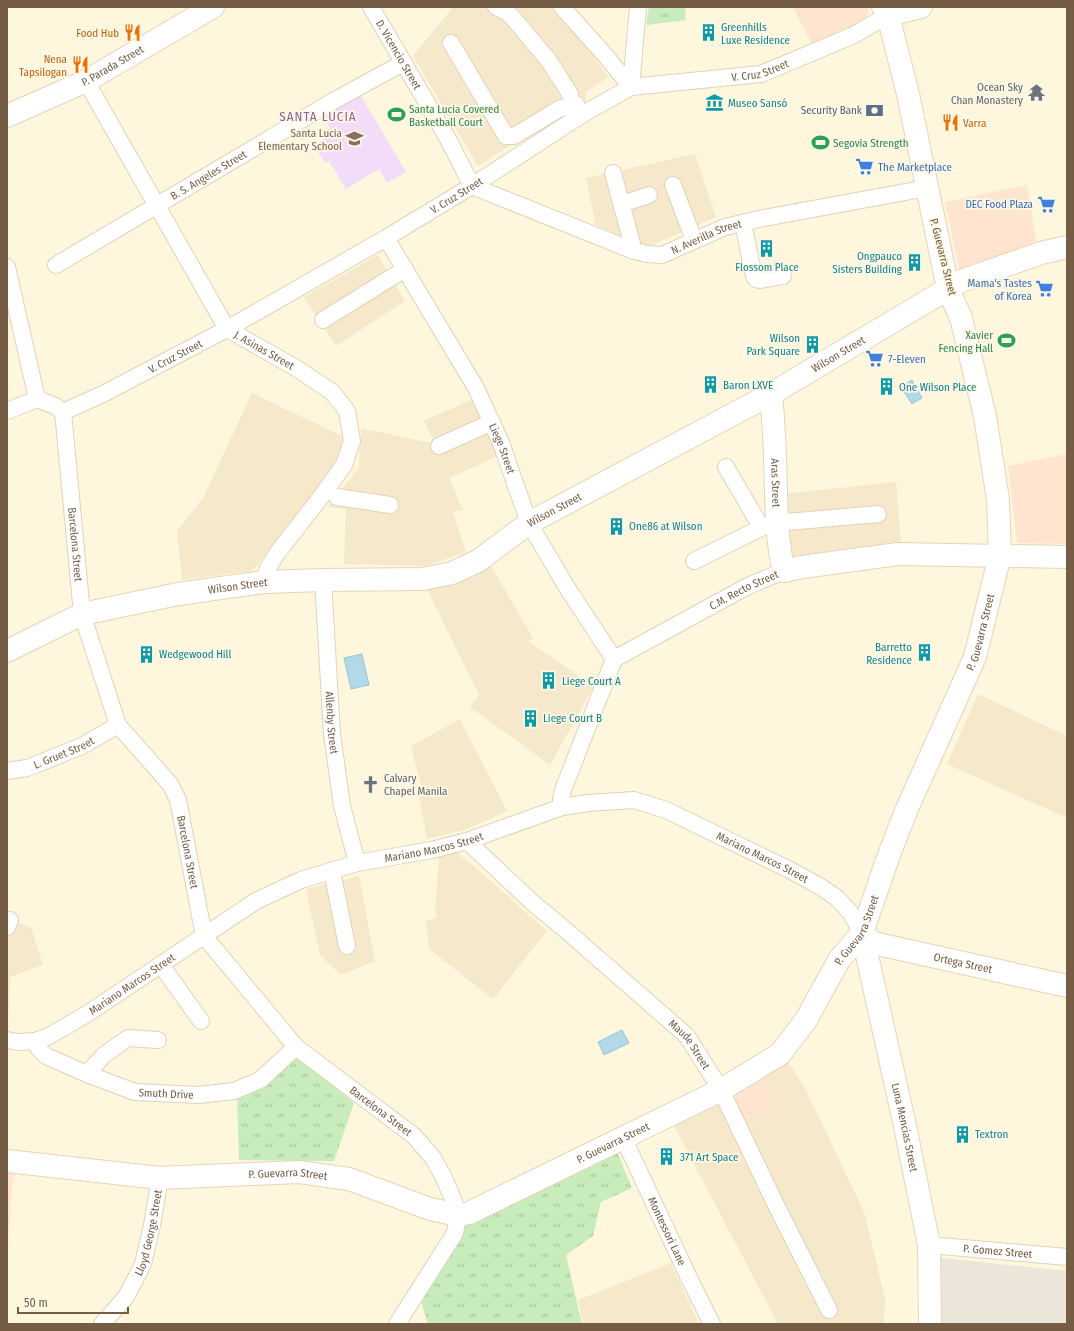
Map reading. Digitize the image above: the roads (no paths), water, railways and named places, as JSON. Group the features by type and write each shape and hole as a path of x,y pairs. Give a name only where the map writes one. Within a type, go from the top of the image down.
{"main road":[{"name":"P. Parada Street","path":"7,116 86,81 213,7"},
{"name":"V. Cruz Street","path":"885,11 921,7"},
{"name":"P. Guevarra Street","path":"7,1161 160,1178 299,1172 349,1180 430,1209 458,1215 469,1213 494,1202 721,1090 780,1054 806,1020 839,960 862,933 903,818 975,657 1000,555 998,500 985,416 961,318 948,289 908,94 885,11"},
{"name":"Wilson Street","path":"7,651 82,614 178,594 264,582 423,579 452,573 478,561 529,523 771,394 961,282 1041,253 1067,247"},
{"name":"Aras Street","path":"771,394 776,462 769,525 784,571"},
{"name":"C.M. Recto Street","path":"784,571 802,567 898,554 1067,557"},
{"name":"Ortega Street","path":"862,933 872,942 1067,986"},
{"name":"Luna Mencias Street","path":"862,933 905,1126 929,1245 930,1324"}],"street":[{"name":"D. Vicencio Street","path":"371,7 448,139 472,186"},
{"path":"451,43 506,136 514,136 560,109 573,99 549,61 513,18 507,12 496,7"},
{"path":"562,7 605,55 631,88"},
{"path":"631,88 638,7"},
{"name":"V. Cruz Street","path":"63,412 103,394 227,329 386,238 472,186 583,114 631,88 761,74 854,35 885,11"},
{"name":"B. S. Angeles Street","path":"56,265 335,100 403,63"},
{"name":"J. Asinas Street","path":"86,81 227,329 296,368 332,392 348,411 352,441 344,465 278,552 268,568 264,582"},
{"path":"613,173 634,251"},
{"path":"673,185 694,240"},
{"name":"N. Averilla Street","path":"472,186 634,251 662,255 694,240 743,223 927,188"},
{"path":"622,204 649,195"},
{"path":"743,223 754,276 756,279 760,280 783,276"},
{"name":"Liege Street","path":"386,238 476,388 501,443 529,523 566,586 614,659"},
{"path":"7,266 38,399"},
{"path":"322,320 405,269"},
{"path":"7,411 38,399 55,406 63,412"},
{"name":"Barcelona Street","path":"63,412 82,614 118,725 170,784 178,800 204,936 296,1047 414,1136 433,1158 443,1176 458,1215"},
{"path":"439,446 492,422"},
{"path":"726,467 769,525"},
{"path":"336,497 390,505"},
{"path":"694,561 769,525 878,514"},
{"name":"C.M. Recto Street","path":"614,659 748,586 784,571"},
{"name":"Allenby Street","path":"324,580 332,734 342,806 358,863"},
{"path":"562,807 561,799 563,790 614,659"},
{"name":"L. Gruet Street","path":"7,771 27,768 82,746 118,725"},
{"name":"Mariano Marcos Street","path":"7,1040 18,1042 35,1041 49,1036 87,1014 256,901 301,880 358,863 432,850 467,841 562,807 588,803 634,800 666,810 788,869 821,887 837,898 850,912 862,933"},
{"name":"Maude Street","path":"467,841 534,904 687,1036 721,1090 774,1203 828,1310"},
{"path":"332,871 346,946"},
{"path":"161,965 201,1021"},
{"path":"87,1074 104,1055 128,1038 158,1040"},
{"name":"Smuth Drive","path":"35,1041 46,1056 87,1074 135,1092 198,1095 234,1091 260,1080 296,1047"},
{"name":"Montessori Lane","path":"624,1138 712,1324"},
{"name":"Lloyd George Street","path":"102,1324 126,1297 143,1264 152,1225 160,1178"},
{"path":"397,1324 455,1233 458,1215"},
{"name":"P. Gomez Street","path":"929,1245 1067,1257"}],"water":[{"path":"912,380 922,398 912,404 901,387"},
{"path":"362,654 369,685 351,689 344,658"},
{"path":"622,1030 629,1043 604,1055 598,1042"}],"place":[{"name":"Food Hub","path":"132,33"},
{"name":"Greenhills Luxe Residence","path":"708,33"},
{"name":"Nena Tapsilogan","path":"80,65"},
{"name":"Ocean Sky Chan Monastery","path":"1036,93"},
{"name":"Museo Sansó","path":"715,103"},
{"name":"Security Bank","path":"875,110"},
{"name":"Santa Lucia Covered Basketball Court","path":"396,115"},
{"name":"Varra","path":"950,123"},
{"name":"Santa Lucia Elementary School","path":"355,139"},
{"name":"Segovia Strength","path":"820,143"},
{"name":"The Marketplace","path":"865,167"},
{"name":"DEC Food Plaza","path":"1046,204"},
{"name":"Flossom Place","path":"767,249"},
{"name":"Ongpauco Sisters Building","path":"915,262"},
{"name":"Mama's Tastes of Korea","path":"1045,289"},
{"name":"Xavier Fencing Hall","path":"1006,341"},
{"name":"Wilson Park Square","path":"813,344"},
{"name":"7-Eleven","path":"875,359"},
{"name":"Baron LXVE","path":"710,385"},
{"name":"One Wilson Place","path":"886,387"},
{"name":"One86 at Wilson","path":"616,526"},
{"name":"Barretto Residence","path":"925,653"},
{"name":"Wedgewood Hill","path":"146,654"},
{"name":"Liege Court A","path":"549,681"},
{"name":"Liege Court B","path":"530,718"},
{"name":"Calvary Chapel Manila","path":"371,784"},
{"name":"Textron","path":"962,1134"},
{"name":"371 Art Space","path":"667,1157"}],"district":[{"name":"SANTA LUCIA","path":"318,116"}]}
